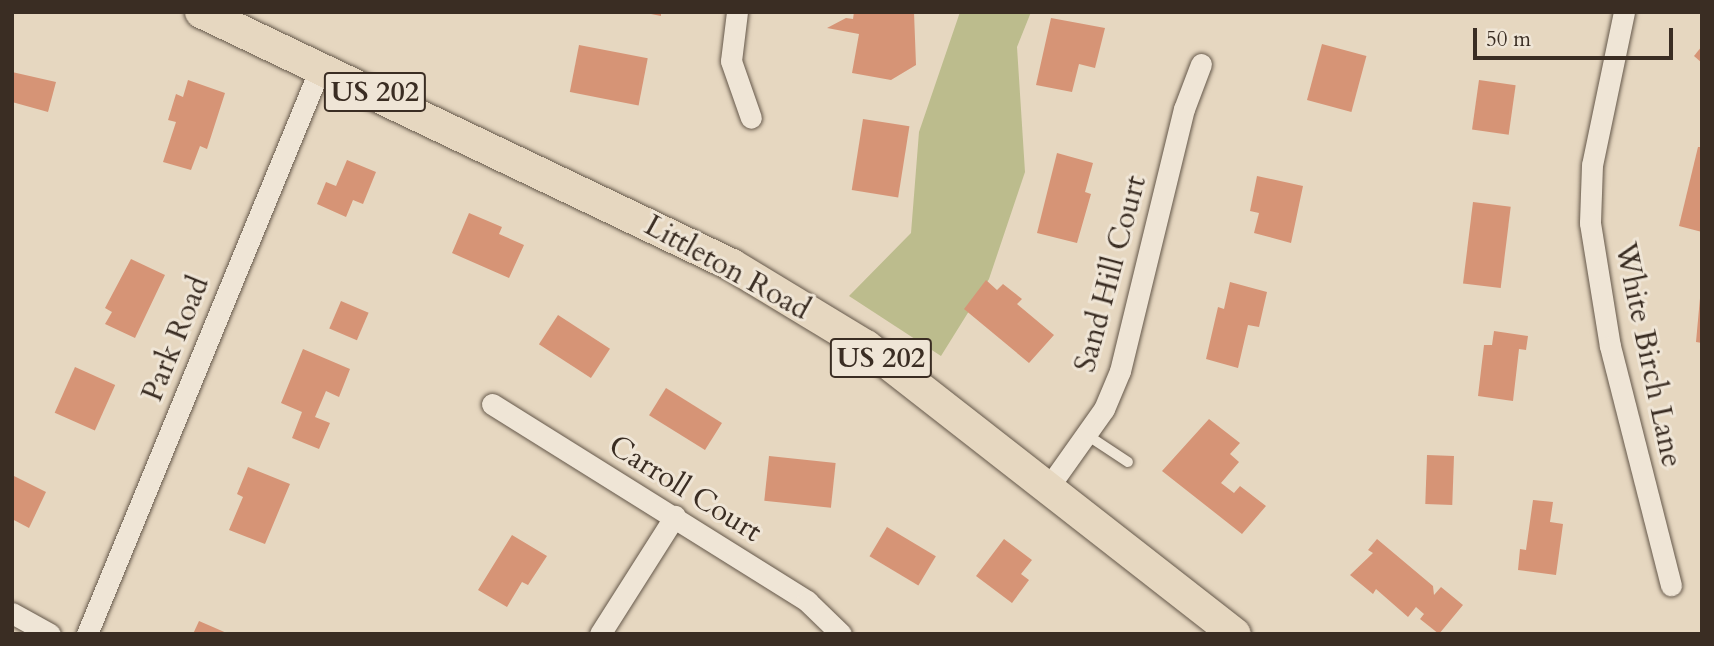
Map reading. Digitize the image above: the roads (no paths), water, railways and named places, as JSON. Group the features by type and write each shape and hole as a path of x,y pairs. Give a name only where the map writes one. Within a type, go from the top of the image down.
{"main road":[{"name":"Littleton Road","path":"201,12 321,66 732,265 866,346 1050,485 1235,634"}],"street":[{"path":"737,12 731,61 751,118"},
{"name":"White Birch Lane","path":"1625,12 1592,165 1590,223 1610,346 1671,585"},
{"name":"Sand Hill Court","path":"1050,485 1087,435 1120,371 1184,108 1201,64"},
{"name":"Park Road","path":"87,634 321,66"},
{"name":"Carroll Court","path":"492,404 807,601 841,634"},
{"path":"600,634 675,516"},
{"path":"12,614 50,634"}],"lane":[{"path":"1087,435 1128,462"}]}
